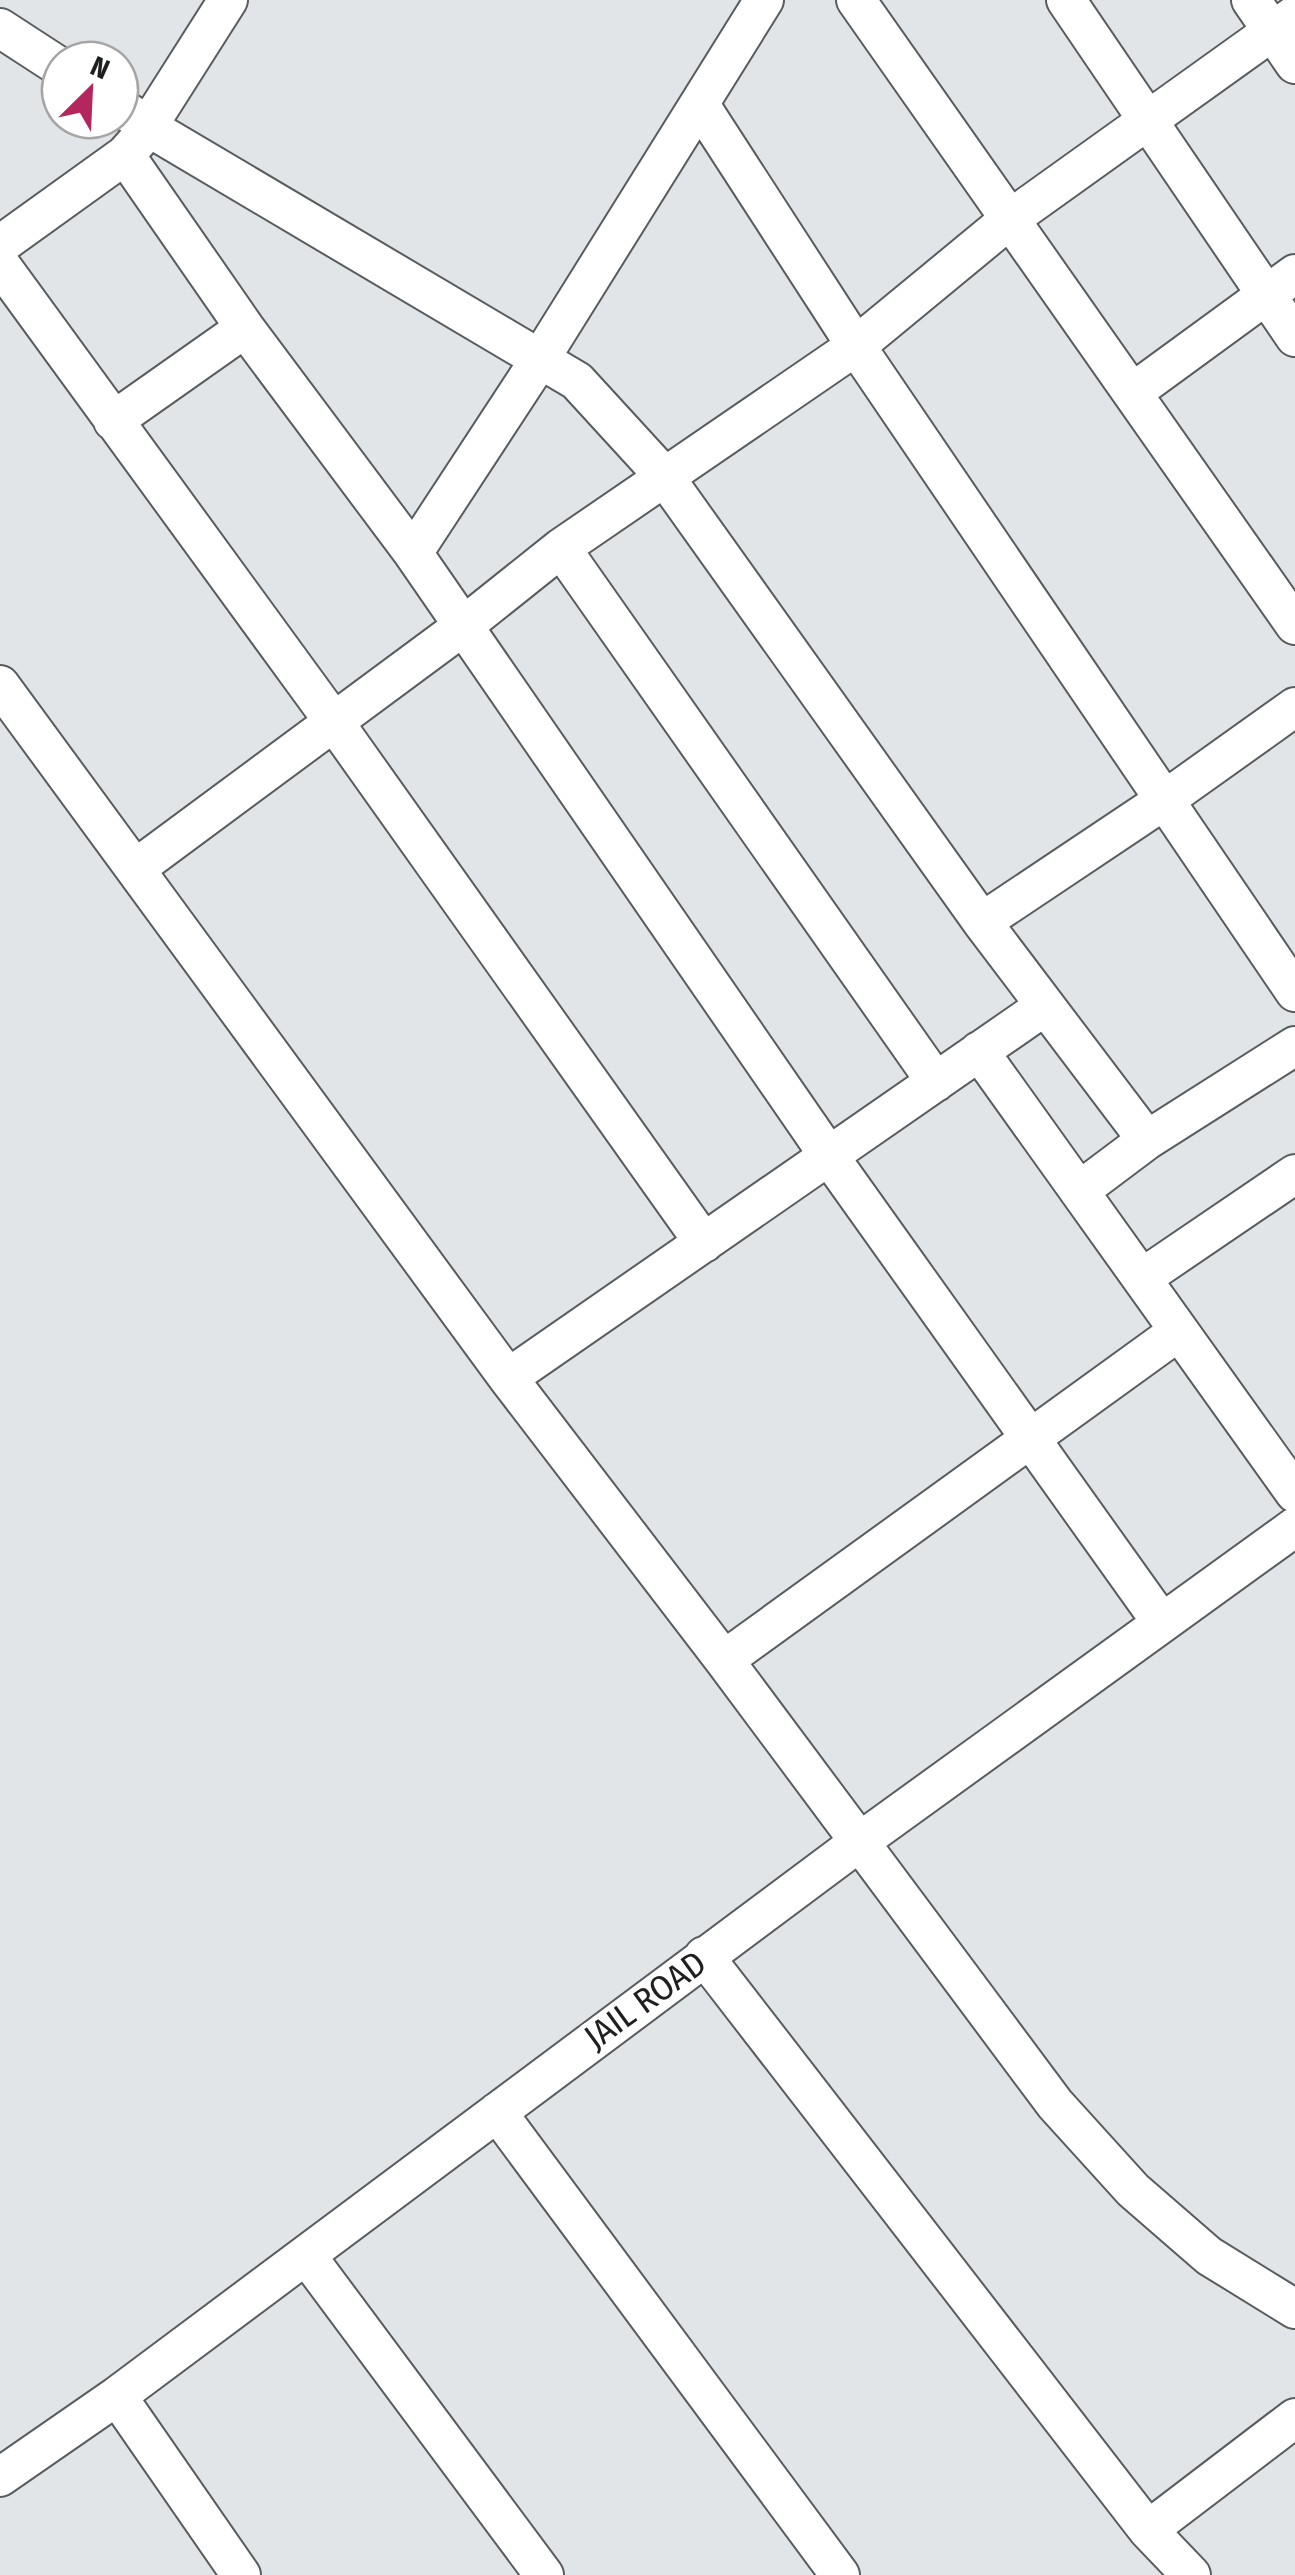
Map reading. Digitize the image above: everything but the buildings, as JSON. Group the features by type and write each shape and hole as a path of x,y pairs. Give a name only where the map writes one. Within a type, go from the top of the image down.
{"street":[{"path":"140,109 228,0"},
{"path":"413,553 540,360 764,0"},
{"path":"856,0 1295,625"},
{"path":"1066,0 1148,119 1281,284 1295,337"},
{"path":"134,869 462,627 561,548 856,346 1010,219 1148,119 1272,15 1295,64"},
{"path":"0,28 40,55"},
{"path":"700,105 856,346 1295,992"},
{"path":"140,120 577,382 664,476 982,922 1147,1140"},
{"path":"0,245 125,155 128,140"},
{"path":"125,155 244,328 413,553 829,1156 1162,1623"},
{"path":"0,264 334,722 704,1243"},
{"path":"1132,393 1281,284"},
{"path":"113,421 244,328"},
{"path":"561,548 936,1082"},
{"path":"0,685 508,1378 1055,2104 1133,2190 1209,2256 1295,2309"},
{"path":"982,922 1295,708"},
{"path":"508,1378 1044,1006"},
{"path":"1079,1192 1147,1140 1295,1046"},
{"path":"979,1052 1295,1493"},
{"path":"1142,1278 1295,1174"},
{"path":"724,1660 1179,1331"},
{"name":"JAIL ROAD","path":"0,2477 116,2396 858,1843 1295,1528"},
{"path":"704,1956 1148,2530 1190,2575"},
{"path":"497,2112 840,2575"},
{"path":"306,2254 544,2575"},
{"path":"116,2396 241,2575"},
{"path":"1148,2530 1295,2418"}]}
